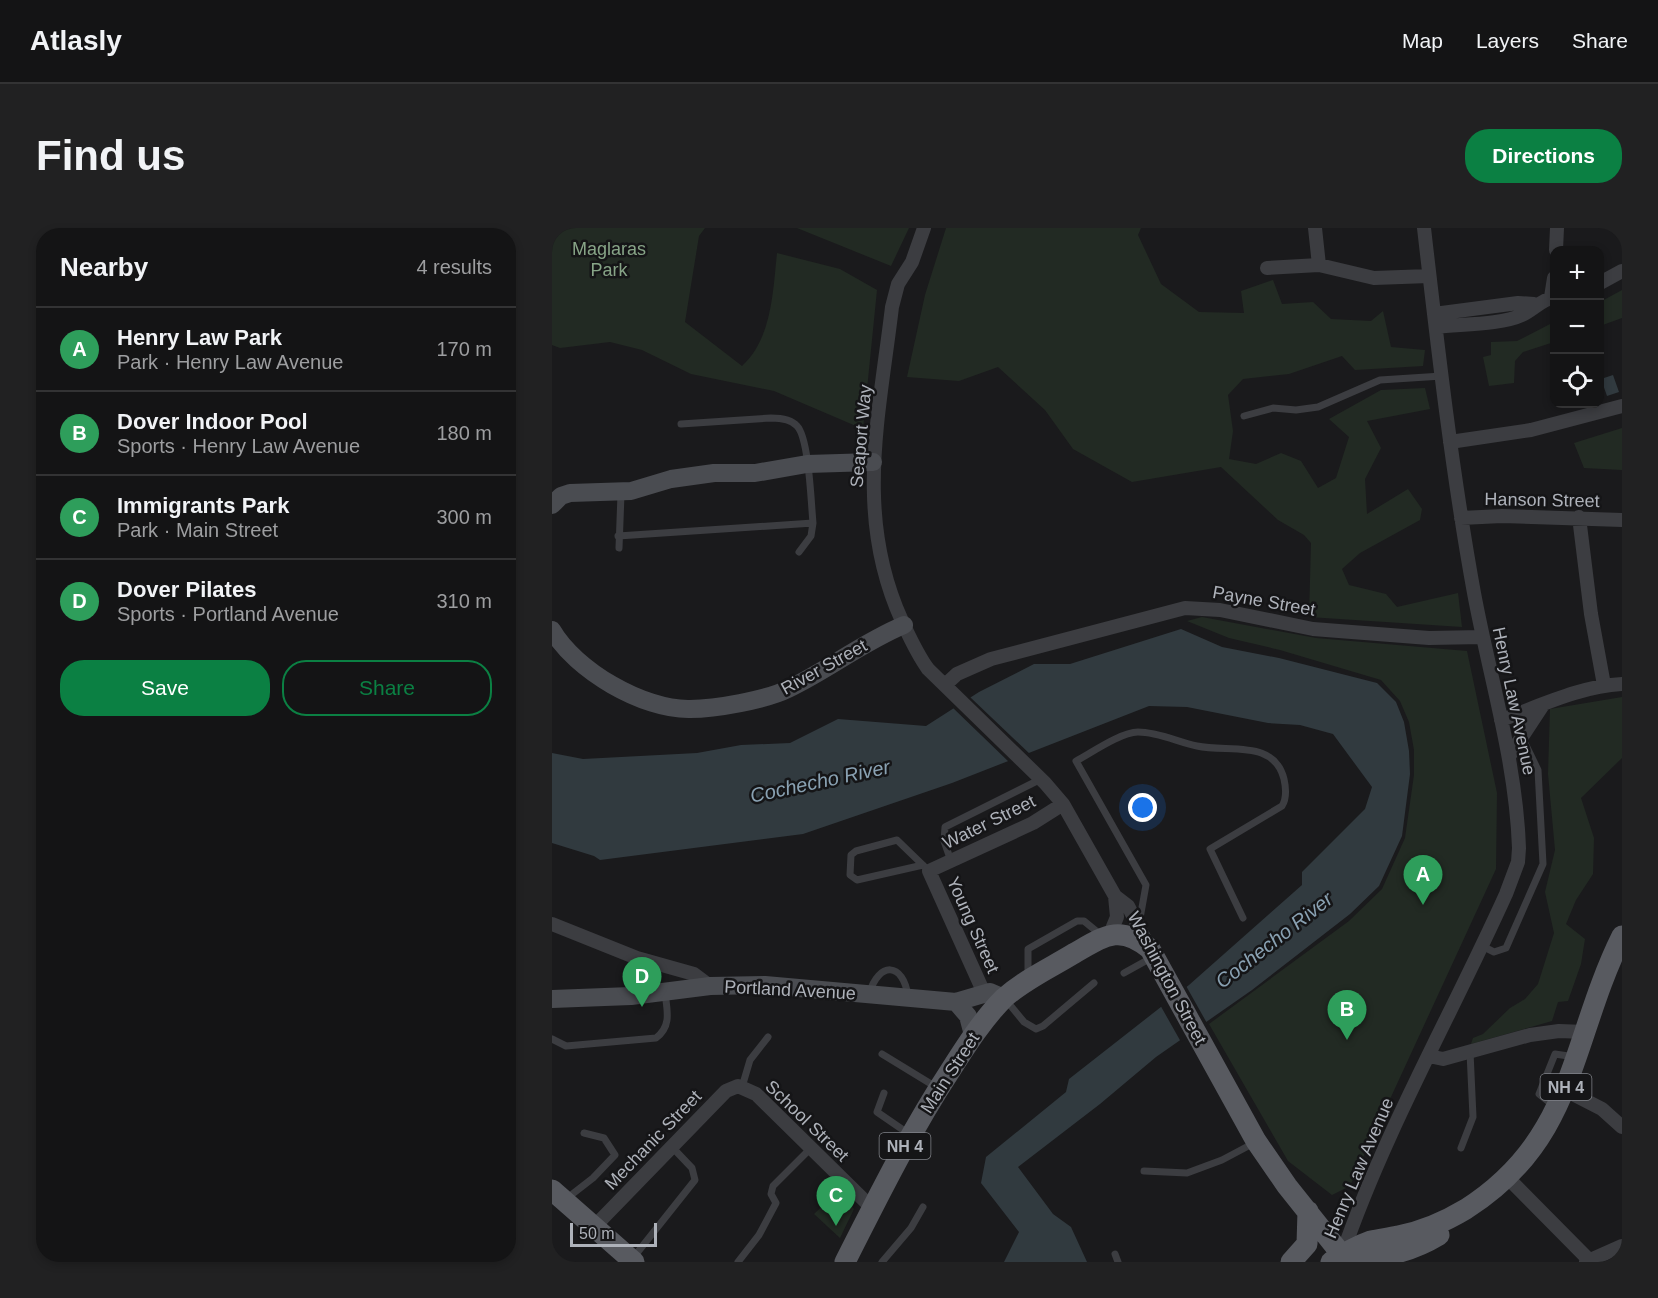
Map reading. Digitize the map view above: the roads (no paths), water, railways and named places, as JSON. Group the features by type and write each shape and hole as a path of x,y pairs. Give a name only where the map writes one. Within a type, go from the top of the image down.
{"main road":[{"path":"1106,935 1127,935 1152,952"},
{"name":"Main Street","path":"845,1262 912,1135 973,1035 1004,998 1028,981 1106,935"},
{"name":"NH 4","path":"1340,1260 1404,1255 1441,1234 1465,1210 1507,1177 1537,1144 1561,1099 1577,1058 1600,984 1622,936"},
{"name":"Washington Street","path":"1152,952 1256,1141 1277,1173 1308,1211 1340,1260"},
{"path":"558,1195 624,1258"},
{"name":"NH 4","path":"1340,1260 1371,1241 1420,1230 1465,1210"},
{"path":"1291,1262 1307,1244 1308,1211"}],"street":[{"name":"Seaport Way","path":"924,228 912,262 899,282 892,307 873,462 874,532 889,592 904,625 920,658 945,685"},
{"path":"1315,228 1319,265"},
{"name":"Henry Law Avenue","path":"1340,1260 1357,1211 1482,946 1518,862 1518,829 1510,755 1482,637 1461,518 1424,228"},
{"path":"1556,246 1557,228"},
{"path":"1267,268 1319,265 1374,278 1429,276"},
{"path":"1604,280 1622,271"},
{"path":"1435,321 1511,318 1523,315 1534,304 1550,298"},
{"path":"1450,442 1532,430 1622,406"},
{"path":"552,505 561,496 570,493 622,492 671,479 714,474 755,473 807,465 873,462"},
{"path":"1579,517 1591,614 1604,684"},
{"name":"Hanson Street","path":"1461,518 1579,517 1622,520"},
{"name":"Payne Street","path":"945,685 957,674 991,659 1185,608 1220,610 1313,629 1429,638 1482,637"},
{"name":"River Street","path":"552,630 574,657 612,685 653,702 689,709 772,695 904,625"},
{"path":"1501,720 1604,684 1622,684"},
{"name":"Washington Street","path":"945,685 1041,779 1063,804 1115,896 1128,906 1152,952"},
{"path":"1510,755 1543,705"},
{"name":"Water Street","path":"926,868 951,861 1034,823 1063,804"},
{"name":"Young Street","path":"926,868 984,993"},
{"path":"1106,935 1117,917 1115,896"},
{"path":"552,924 637,958 694,975 710,986"},
{"name":"Portland Avenue","path":"552,999 665,992 710,986 765,985 956,1002 984,993"},
{"path":"984,993 990,992 1004,998"},
{"path":"956,1002 968,1016 973,1035"},
{"path":"1429,1056 1443,1059 1544,1033 1585,1032"},
{"name":"Mechanic Street","path":"594,1227 726,1091 742,1087"},
{"name":"School Street","path":"742,1087 756,1094 872,1208"},
{"path":"1561,1099 1602,1109 1622,1127"},
{"path":"1507,1177 1588,1261 1622,1246"}],"lane":[{"path":"1244,416 1273,408 1296,410 1318,407 1380,380 1442,376"},
{"path":"681,424 783,418 797,425 804,436 813,523 811,536 799,552"},
{"path":"619,548 622,492"},
{"path":"618,536 813,523"},
{"path":"1139,927 1146,885 1076,761 1123,736 1138,732 1198,747 1260,751 1278,763 1285,782 1286,793 1282,806 1210,849 1243,918"},
{"path":"1482,946 1494,952 1506,948 1543,864 1538,770 1522,739"},
{"path":"951,861 944,841 945,827 1041,779"},
{"path":"892,839 902,842 926,868 856,879 850,875 851,855 856,850 892,839"},
{"path":"1124,973 1152,952"},
{"path":"869,994 878,973 893,970 907,986 909,998"},
{"path":"1004,998 1024,1022 1036,1029 1043,1026 1094,983"},
{"path":"552,1039 566,1046 649,1040 662,1033 668,1018 665,992"},
{"path":"742,1087 750,1060 768,1037"},
{"path":"1461,1148 1473,1117 1470,1052"},
{"path":"882,1054 938,1089"},
{"path":"884,1093 877,1112 912,1135"},
{"path":"558,1195 593,1178 615,1155 604,1138 584,1133"},
{"path":"1144,1171 1187,1173 1222,1160 1256,1141"},
{"path":"624,1258 694,1180 692,1168 672,1147"},
{"path":"738,1262 771,1217 776,1203 771,1194 773,1186 811,1148"},
{"path":"882,1262 911,1228 923,1207"}],"water":[{"path":"1613,375 1619,392 1607,396 1604,378"},
{"name":"Cochecho River","path":"1181,629 1222,647 1279,658 1377,683 1396,702 1404,722 1409,751 1410,774 1402,836 1379,886 1350,914 1252,990 1156,1057 1100,1104 1018,1167 1053,1214 1071,1227 1087,1262 1004,1262 1019,1232 981,1183 986,1157 1066,1092 1069,1079 1189,985 1302,885 1302,872 1365,809 1372,787 1333,734 1300,725 1268,723 1187,707 1149,706 952,783 803,834 600,860 552,843 552,753 583,759 697,753 741,745 790,743 838,719 926,726 979,692 1034,664 1070,664"}],"place":[{"name":"Henry Law Park","path":"1423,905"},
{"name":"Dover Pilates","path":"642,1007"},
{"name":"Dover Indoor Pool","path":"1347,1040"},
{"name":"Immigrants Park","path":"836,1226"}],"park label":[{"name":"Maglaras Park","path":"609,259"}]}
